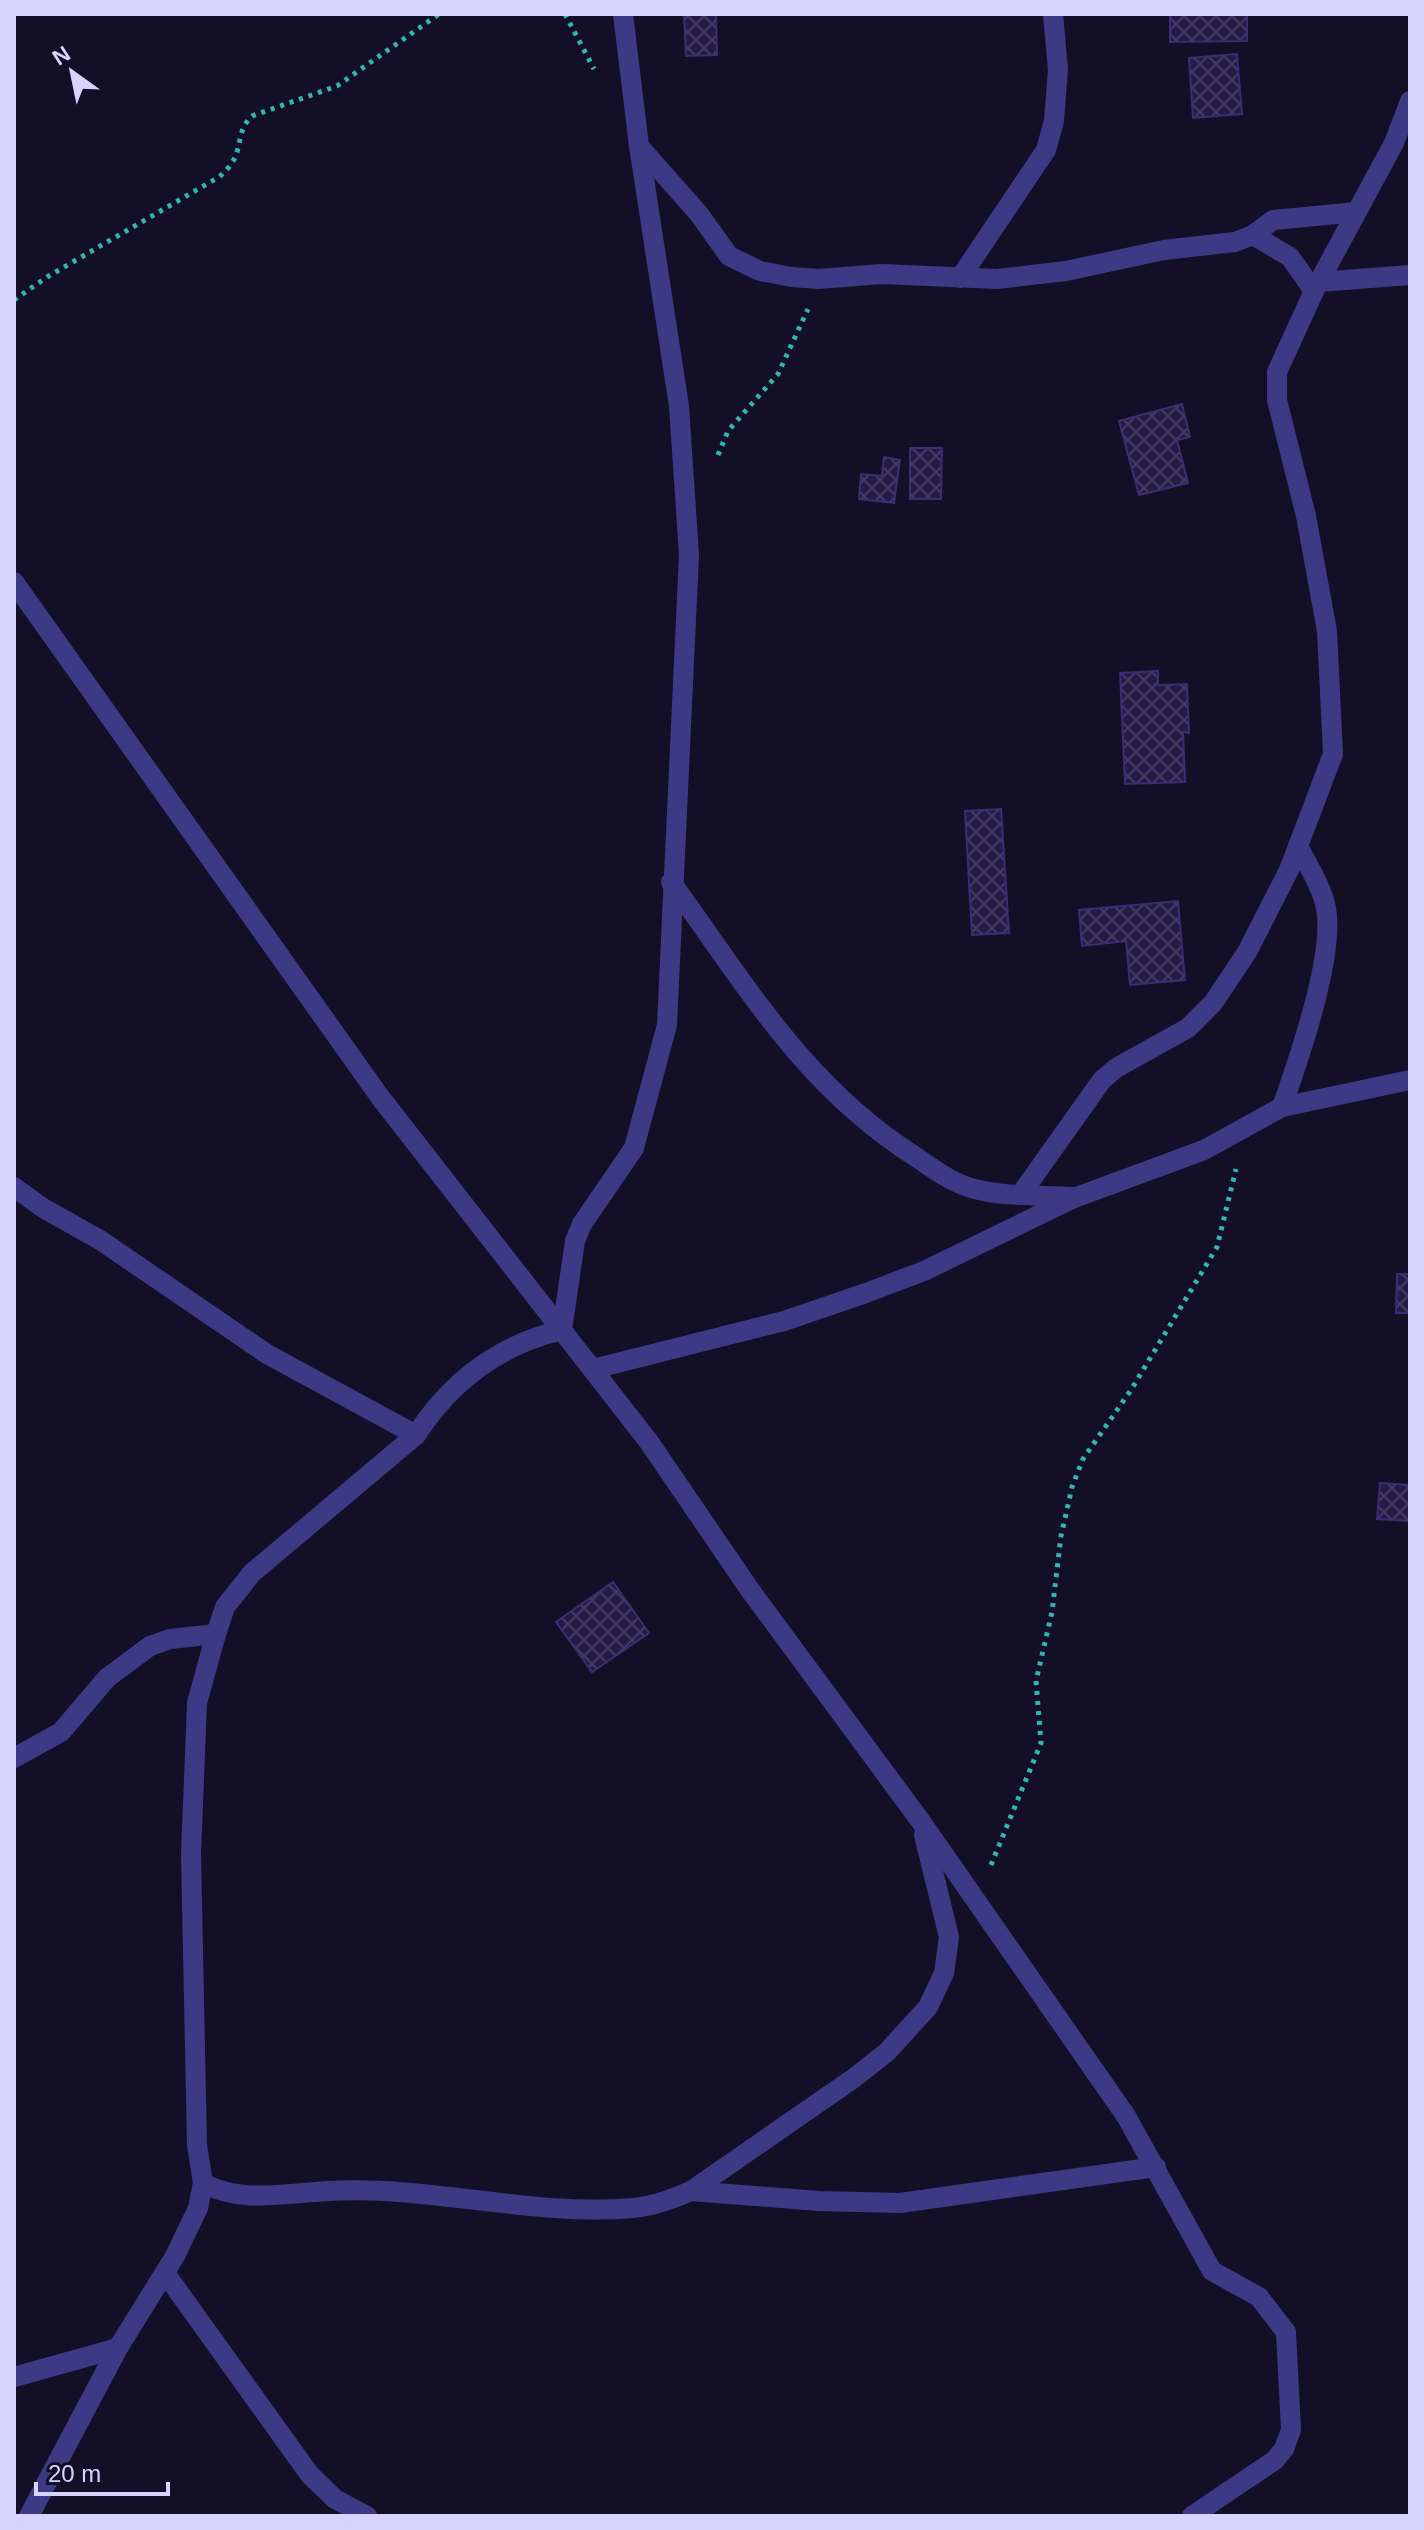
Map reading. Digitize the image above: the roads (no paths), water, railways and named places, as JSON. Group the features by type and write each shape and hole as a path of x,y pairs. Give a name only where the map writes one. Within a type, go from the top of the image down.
{"street":[{"path":"562,1330 575,1241 582,1224 634,1148 663,1046 689,555 679,406 639,146 623,14"},
{"path":"960,278 1046,150 1054,121 1058,69 1053,14"},
{"path":"1021,1194 1102,1080 1116,1068 1188,1028 1213,1003 1247,952 1298,846 1333,754 1328,646 1306,516 1277,400 1277,372 1316,286 1394,143 1410,101"},
{"path":"639,146 738,262 760,271 818,279 882,274 997,279 1066,271 1164,250 1235,242 1253,235 1273,220 1357,212"},
{"path":"1253,235 1290,257 1316,286"},
{"path":"1316,286 1410,275"},
{"path":"14,582 380,1097 593,1369 922,1823 1126,2116 1156,2167 1188,2233 1212,2271 1259,2297 1286,2332 1291,2430 1284,2449 1275,2460 1192,2516"},
{"path":"1282,1107 1316,997 1327,918 1321,895 1298,846"},
{"path":"671,882 765,1017 835,1096 906,1150 952,1180 975,1189 1074,1198"},
{"path":"593,1369 784,1321 866,1293 924,1271 1074,1198 1204,1150 1282,1107 1410,1080"},
{"path":"14,1187 43,1208 100,1240 267,1354 416,1435"},
{"path":"29,2516 118,2348 165,2273 198,2208 203,2183 197,2145 191,1854 197,1703 225,1607 252,1573 416,1435 429,1416 476,1367 501,1351 562,1330"},
{"path":"14,1758 61,1732 107,1678 150,1646 170,1639 216,1634"},
{"path":"203,2183 219,2192 241,2196 334,2191 428,2193 563,2208 632,2208 661,2204 691,2191 854,2078 887,2052 928,2007 944,1973 949,1937 922,1823"},
{"path":"691,2191 819,2201 900,2203 1156,2167"},
{"path":"165,2273 310,2475 335,2499 367,2516"},
{"path":"14,2377 118,2348"}]}
